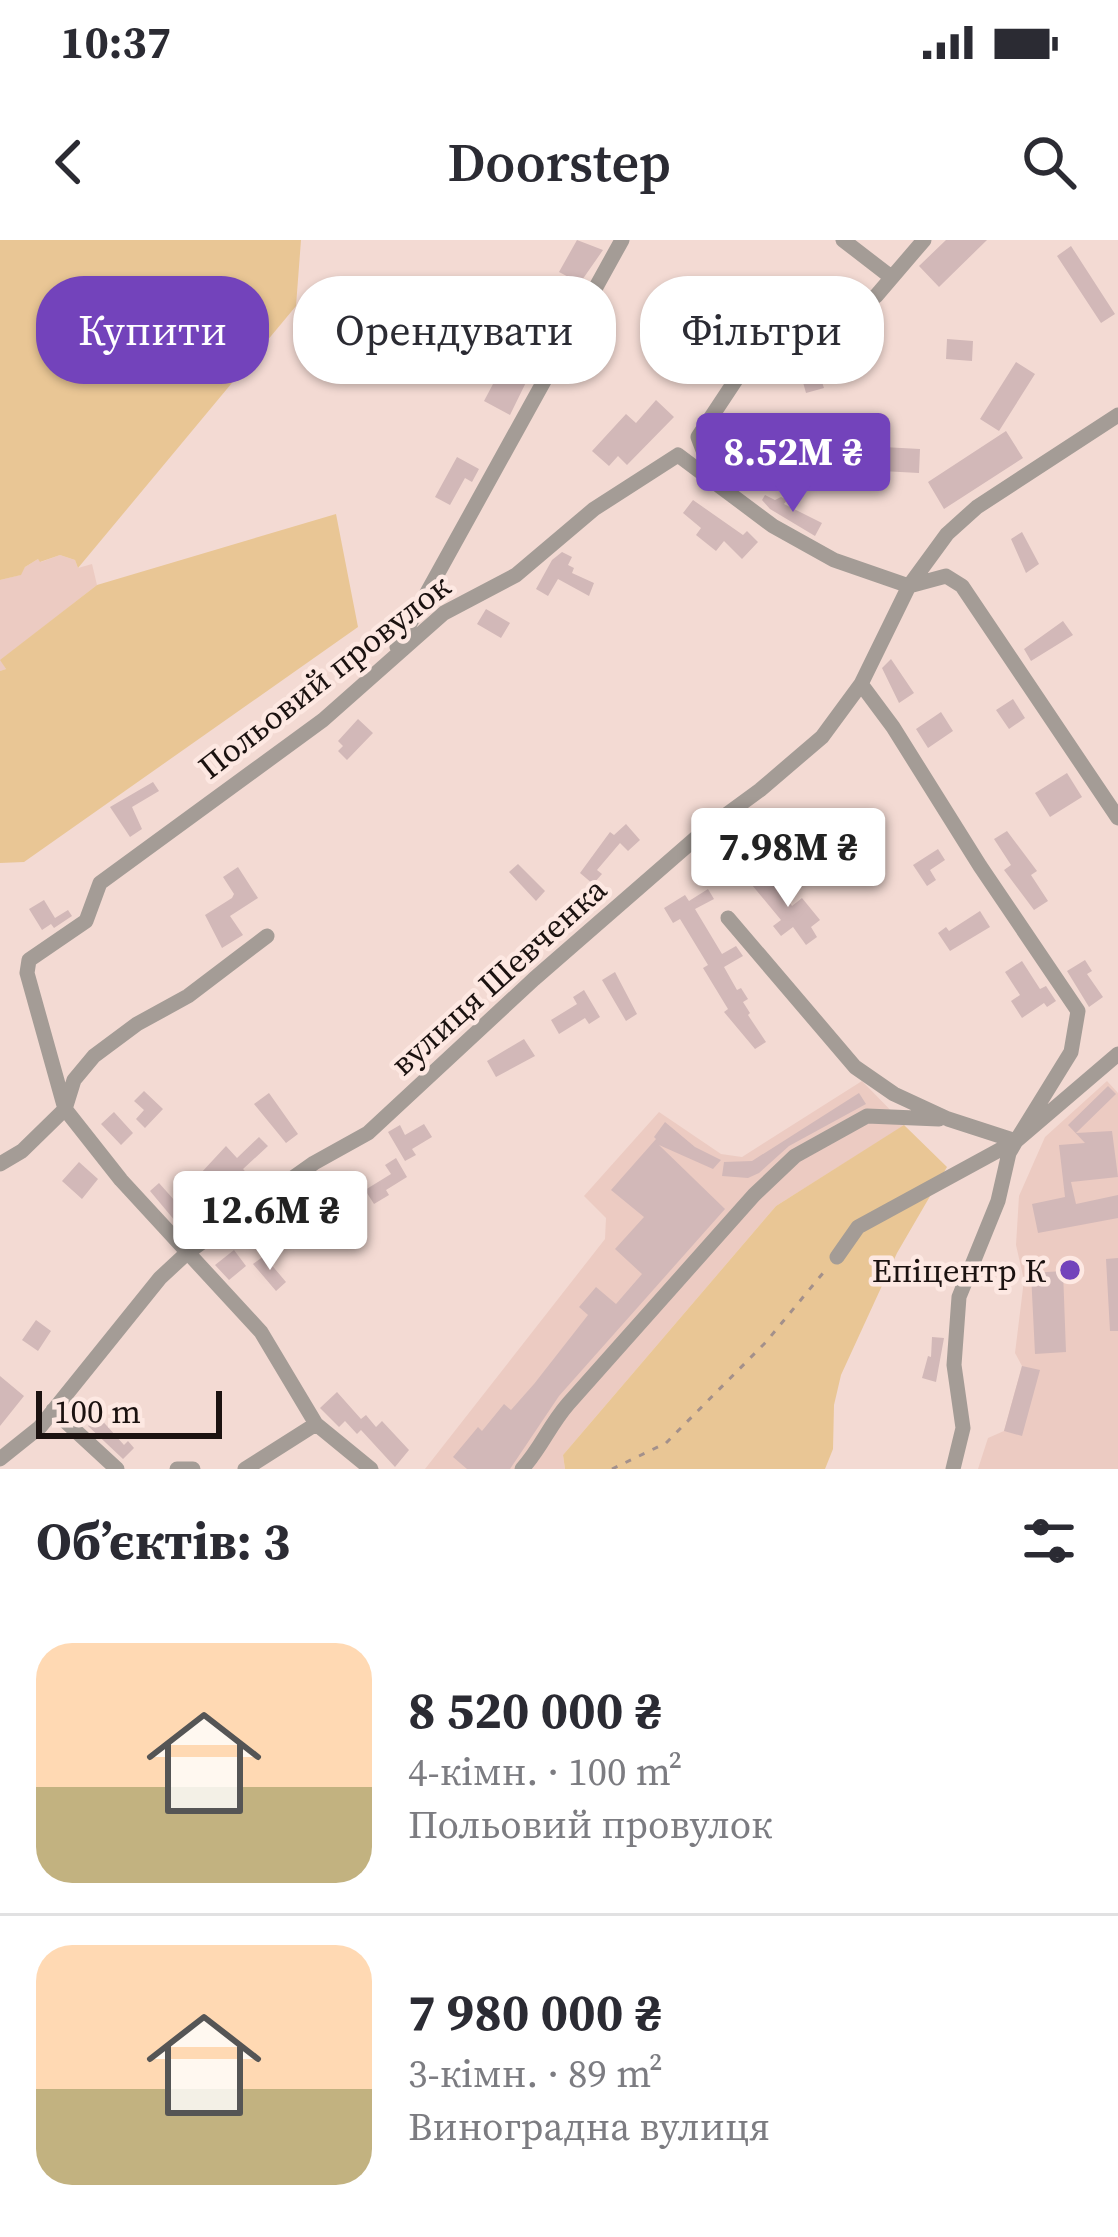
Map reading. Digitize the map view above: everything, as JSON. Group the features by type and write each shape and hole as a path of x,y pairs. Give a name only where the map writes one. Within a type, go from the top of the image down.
{"street":[{"path":"393,655 622,240"},
{"path":"843,240 891,277"},
{"path":"714,479 698,437 737,378 876,296 924,240"},
{"name":"вулиця Шевченка","path":"0,1460 40,1426 160,1278 188,1252 314,1163 368,1133 704,831 822,737 861,684 909,586 947,534 977,507 1118,415"},
{"name":"Польовий провулок","path":"188,1252 121,1180 65,1109 27,973 29,960 86,921 100,883 323,720 444,614 516,575 594,509 678,455 773,526 814,549 909,586 946,576 970,594 1118,818"},
{"path":"861,684 1078,1011 1071,1052 1009,1153 998,1202 959,1297 954,1365 963,1428 953,1469"},
{"path":"728,918 855,1067 894,1094 948,1119 1016,1141"},
{"path":"0,1165 22,1151 65,1109 74,1080 94,1056 137,1024 188,996 267,936"},
{"path":"837,1257 858,1227 1016,1141 1118,1054"},
{"path":"522,1469 541,1450 548,1427 568,1404 754,1195 795,1156 867,1116 948,1119"},
{"path":"188,1252 261,1332 316,1424 371,1469"},
{"path":"53,1410 117,1469"},
{"path":"244,1469 316,1424"},
{"path":"177,1469 193,1469"}],"path":[{"path":"612,1469 666,1443 766,1342 837,1257"}],"shaded area":[{"path":"0,240 301,240 298,276 293,276 293,310 269,338 269,276 36,276 36,384 231,384 78,568 75,560 60,555 38,559 21,575 0,580"},
{"path":"336,514 358,627 24,862 0,863 0,671 6,669 0,660 97,585"},
{"path":"60,555 75,560 78,568 92,564 97,585 1,660 6,669 0,671 0,580 20,575 38,559"},
{"path":"862,1081 905,1125 776,1206 563,1455 565,1469 425,1469 605,1239 606,1218 584,1196 659,1112 721,1154 742,1157"},
{"name":"Епіцентр К","path":"1107,1081 1118,1093 1118,1469 978,1469 988,1438 1004,1431 1022,1366 1015,1353 1024,1280 1016,1245 1019,1196 1045,1137"},
{"path":"904,1125 947,1167 897,1253 841,1375 834,1405 833,1449 825,1469 565,1469 563,1455 776,1206"}],"building":[{"path":"577,240 603,250 585,276 559,272"},
{"path":"946,240 987,240 939,287 919,266"},
{"path":"1071,246 1115,314 1101,323 1057,256"},
{"path":"947,339 973,341 972,361 946,359"},
{"path":"1016,362 1035,374 999,431 980,419"},
{"path":"493,384 525,384 510,415 484,401"},
{"path":"803,384 823,384 824,388 806,393"},
{"path":"656,400 674,417 627,465 618,456 609,466 592,451 626,414 636,423"},
{"path":"1006,431 1023,458 944,509 928,482"},
{"path":"731,444 762,473 752,485 720,456"},
{"path":"846,445 920,449 919,473 844,469"},
{"path":"457,457 479,469 472,482 465,478 450,505 435,497"},
{"path":"765,495 775,500 781,497 787,500 784,504 822,523 815,536 770,509 762,500"},
{"path":"693,500 758,542 742,559 724,541 716,551 696,535 701,528 683,513"},
{"path":"1022,532 1039,564 1026,573 1011,539"},
{"path":"562,552 572,557 568,565 574,568 572,573 594,583 589,596 558,579 548,596 536,589"},
{"path":"486,609 510,623 501,638 477,624"},
{"path":"1063,621 1073,635 1031,661 1024,649"},
{"path":"891,659 914,693 899,703 882,668"},
{"path":"1013,699 1025,718 1009,729 996,710"},
{"path":"941,712 953,731 928,748 916,729"},
{"path":"358,719 373,733 347,760 338,751 343,746 338,741"},
{"path":"1067,773 1082,797 1050,817 1035,793"},
{"path":"153,782 159,791 132,807 142,829 130,837 110,807"},
{"path":"626,824 640,840 628,851 620,843 597,870 602,874 593,884 580,873 610,832 614,835"},
{"path":"1007,831 1037,871 1031,875 1048,901 1034,910 1004,870 1011,865 994,839"},
{"path":"938,849 945,860 930,870 936,880 927,886 913,865"},
{"path":"518,864 545,891 536,901 509,872"},
{"path":"238,867 258,898 230,916 243,935 222,948 205,915 232,898 223,877"},
{"path":"768,872 792,906 802,898 820,920 811,927 817,937 806,945 793,927 781,936 773,926 781,920 752,885"},
{"path":"708,889 714,899 695,909 722,954 736,946 743,956 724,967 748,999 743,1002 748,1015 766,1042 755,1049 724,1012 728,1009 703,968 708,965 680,919 673,923 664,908 685,895 689,901"},
{"path":"44,900 55,918 68,910 72,916 42,930 29,909"},
{"path":"980,911 990,927 950,951 938,933"},
{"path":"1085,960 1092,971 1087,974 1103,997 1089,1007 1067,971"},
{"path":"1022,961 1040,989 1046,986 1056,1001 1022,1018 1011,1001 1020,995 1005,972"},
{"path":"615,972 637,1014 626,1021 602,980"},
{"path":"584,990 600,1017 589,1024 585,1018 559,1034 551,1020 577,1004 573,997"},
{"path":"524,1039 535,1056 496,1077 487,1061"},
{"path":"1108,1086 1116,1094 1076,1133 1112,1131 1118,1177 1071,1182 1076,1204 1118,1195 1118,1218 1038,1233 1032,1204 1065,1197 1059,1145 1085,1143 1068,1125"},
{"path":"144,1091 163,1109 145,1128 136,1119 144,1110 134,1101"},
{"path":"269,1093 298,1134 286,1143 254,1104"},
{"path":"859,1093 866,1104 789,1146 759,1173 748,1178 722,1176 724,1162 752,1161"},
{"path":"114,1112 133,1133 121,1145 101,1124"},
{"path":"665,1122 695,1147 721,1160 713,1169 659,1145 725,1209 559,1396 510,1469 467,1469 453,1457 478,1427 482,1431 504,1404 511,1410 534,1384 588,1315 579,1307 596,1287 616,1304 642,1274 615,1249 644,1217 611,1190"},
{"path":"424,1124 432,1137 412,1149 416,1155 405,1161 388,1132 400,1125 405,1135"},
{"path":"259,1137 268,1146 243,1169 254,1181 245,1189 229,1171 205,1193 215,1203 204,1213 195,1203 176,1222 150,1191 159,1183 175,1201 226,1146 237,1158"},
{"path":"396,1158 407,1177 374,1204 365,1190 391,1174 385,1165"},
{"path":"79,1162 98,1179 82,1199 62,1181"},
{"path":"295,1194 308,1215 292,1225 279,1205"},
{"path":"234,1250 246,1266 229,1280 215,1265"},
{"path":"264,1256 286,1282 276,1291 253,1264"},
{"path":"1118,1258 1118,1331 1110,1331 1106,1259"},
{"path":"1063,1271 1066,1352 1035,1354 1031,1273"},
{"path":"36,1320 51,1331 38,1351 22,1340"},
{"path":"932,1337 944,1338 936,1382 922,1378 931,1357"},
{"path":"1022,1366 1040,1370 1022,1436 1004,1431"},
{"path":"0,1376 24,1396 0,1426"},
{"path":"337,1392 361,1419 366,1415 376,1427 382,1421 409,1450 395,1467 361,1430 357,1434 345,1421 339,1427 320,1408"},
{"path":"98,1416 124,1445 128,1441 134,1448 123,1459 88,1426"}],"place":[{"name":"Епіцентр К","path":"1070,1270"}]}
